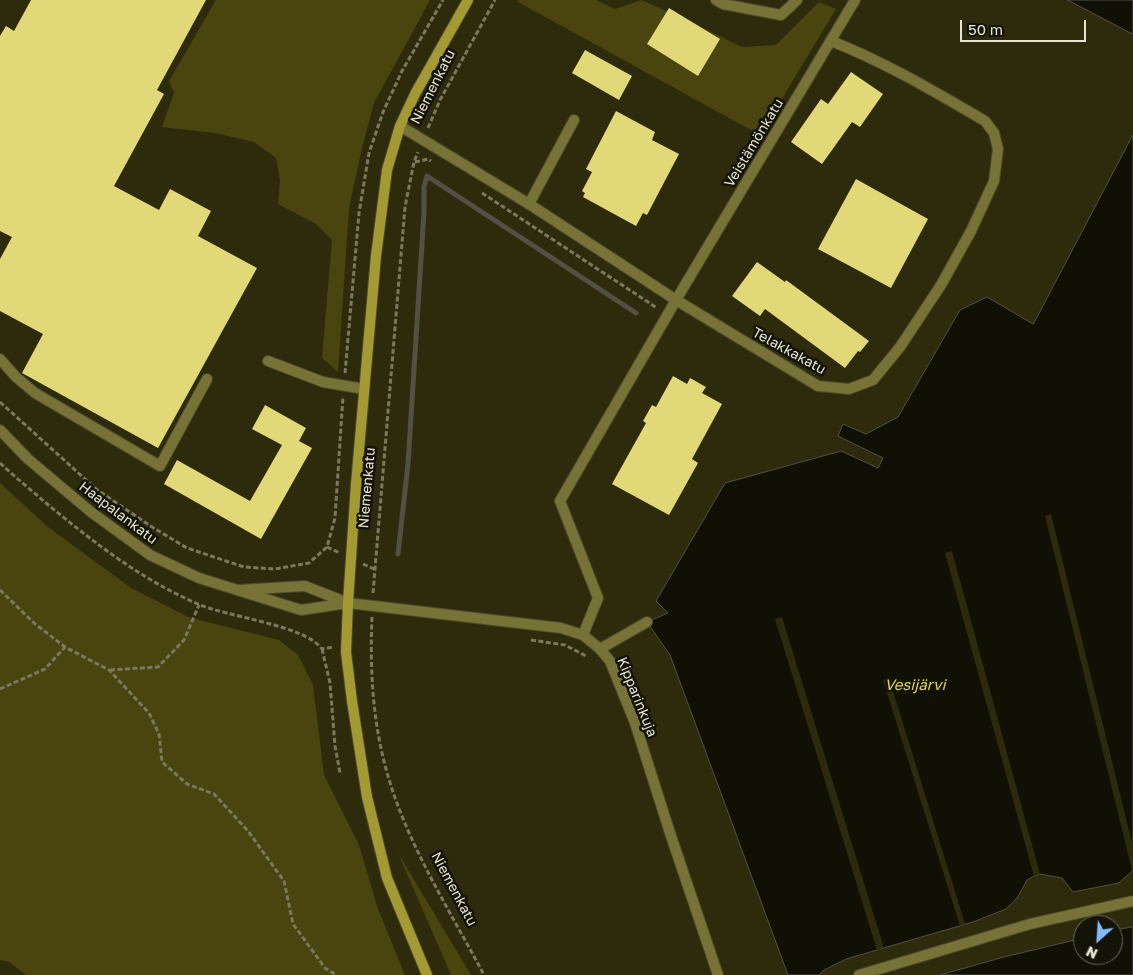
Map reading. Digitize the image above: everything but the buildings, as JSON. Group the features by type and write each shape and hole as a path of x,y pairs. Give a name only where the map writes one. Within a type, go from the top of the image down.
{"street":[{"name":"Niemenkatu","path":"427,975 387,878 371,816 352,701 348,662 348,603 364,389 376,256 387,170 400,126 415,94 468,0"},
{"path":"716,0 723,4 781,15 797,0"},
{"name":"Veistämönkatu","path":"583,635 598,598 560,501 667,314 855,0"},
{"name":"Telakkakatu","path":"400,126 529,204 676,300 818,386 848,389 873,380 900,347 941,285 971,231 994,180 998,149 994,133 985,121 902,74 857,51 831,41"},
{"path":"529,204 574,120"},
{"path":"0,359 16,377 35,393 160,466 207,379"},
{"path":"268,361 323,382 364,389"},
{"name":"Haapalankatu","path":"0,430 28,459 91,512 150,555 199,578 301,610 348,603"},
{"name":"Haapalankatu","path":"238,590 305,586 348,603"},
{"name":"Kipparinkuja","path":"348,603 561,628 583,635 600,649 610,661 635,722 718,975"},
{"path":"600,649 647,622"},
{"path":"859,975 1030,924 1133,901"}],"path":[{"name":"Niemenkatu","path":"484,975 423,861 400,812 383,758 373,708 370,659 372,605 405,207 414,162 422,139 440,100 495,0"},
{"path":"414,162 428,160 434,162"},
{"path":"481,193 667,314"},
{"path":"0,590 34,623 65,646 109,670 148,713 159,734 162,762 187,784 214,794 248,831 284,881 293,924 325,968 336,975"},
{"path":"109,670 158,667 184,640 199,605"},
{"path":"0,689 45,669 65,646"},
{"path":"322,649 330,684 335,746 340,773"},
{"path":"324,975 325,968"}],"shaded area":[{"path":"216,0 430,0 374,103 362,148 349,208 338,372 322,358 332,240 316,224 278,204 280,180 276,158 254,142 215,133 162,127 174,93 169,81"},
{"path":"519,0 596,0 615,9 641,0 742,47 776,45 819,2 836,9 760,135 518,2"},
{"path":"0,483 48,527 131,588 188,617 279,640 298,655 313,685 324,775 359,845 378,909 405,975 26,975 9,962 0,960"},
{"path":"398,853 471,975 451,975"}],"water":[{"path":"1068,0 1133,0 1133,34"},
{"name":"Vesijärvi","path":"1133,135 1133,870 1119,883 1073,892 1062,878 1040,874 1027,880 1017,898 1006,909 973,922 846,959 824,970 819,975 788,975 670,655 647,622 668,613 656,601 725,483 841,451 878,468 883,458 838,436 843,424 866,434 898,417 960,310 987,297 1033,324"},
{"path":"1133,927 1133,975 940,975 1073,940 1073,965 1123,965 1123,929"}],"pier":[{"path":"1051,514 1133,847 1132,870 1045,516"},
{"path":"952,551 1040,874 1034,876 945,553"},
{"path":"782,617 884,948 877,950 775,619"},
{"path":"889,678 965,924 960,926 883,680"}],"waterway":[{"path":"398,554 408,464 424,187 427,176 636,313"}]}
